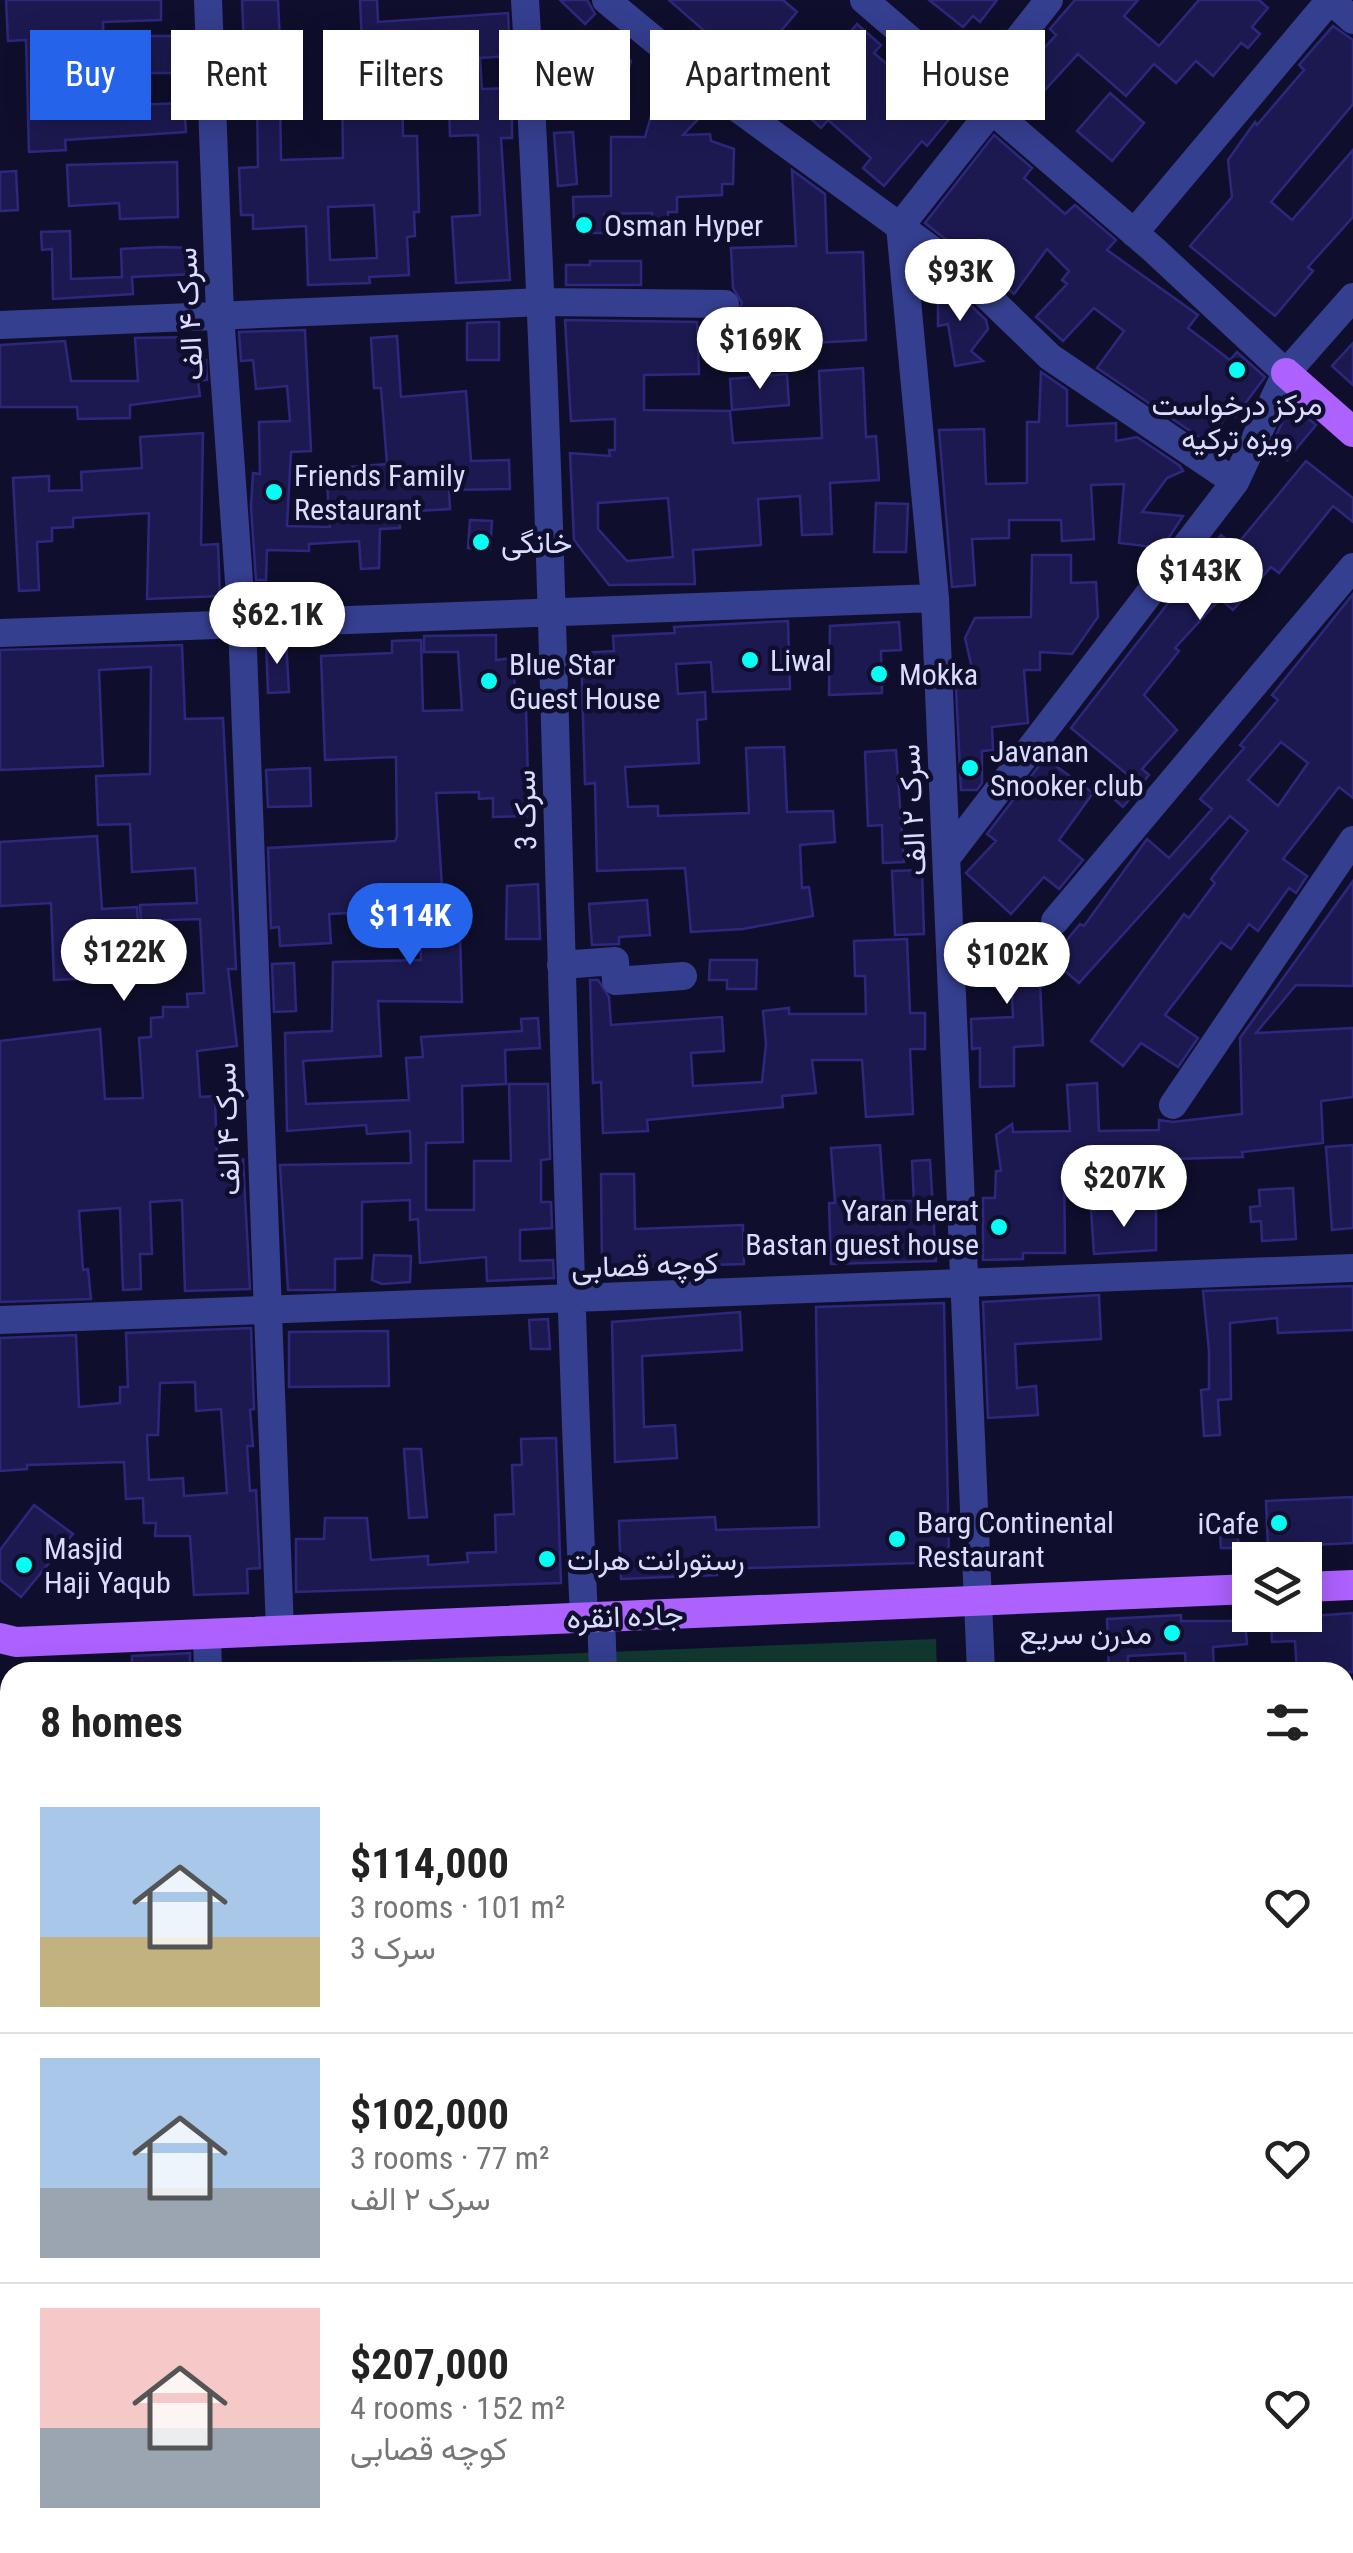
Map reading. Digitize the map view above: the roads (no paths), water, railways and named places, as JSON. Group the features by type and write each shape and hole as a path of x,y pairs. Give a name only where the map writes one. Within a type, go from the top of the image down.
{"main road":[{"path":"1286,373 1353,432"},
{"path":"1322,1586 1353,1585"},
{"name":"جاده انقره","path":"0,1638 16,1642 207,1637 1232,1590"}],"street":[{"name":"سرک ۴ الف","path":"208,0 220,314 242,624 280,1631"},
{"name":"سرک 3","path":"524,0 543,302 570,1300 592,1618 601,1662"},
{"path":"606,0 733,105 961,270 1050,357 1235,482"},
{"path":"864,0 899,30"},
{"path":"1030,30 1049,0"},
{"path":"1134,233 1330,0 1353,20"},
{"path":"900,226 972,120"},
{"path":"1005,120 1286,373"},
{"name":"سرک ۲ الف","path":"900,226 936,598 982,1662"},
{"path":"947,857 1235,482 1286,373 1353,297"},
{"path":"0,324 543,302 726,304"},
{"path":"1054,921 1353,567"},
{"path":"0,633 936,598"},
{"path":"1173,1105 1353,840"},
{"path":"561,965 615,961 616,981 683,976"},
{"name":"کوچه قصابی","path":"0,1320 266,1313 1353,1268"},
{"path":"207,1637 208,1662"}],"place":[{"name":"Osman Hyper","path":"584,225"},
{"name":"مرکز درخواست ویزه ترکیه","path":"1237,370"},
{"name":"Friends Family Restaurant","path":"274,492"},
{"name":"خانگی","path":"481,542"},
{"name":"Liwal","path":"750,660"},
{"name":"Mokka","path":"879,674"},
{"name":"Blue Star Guest House","path":"489,681"},
{"name":"Javanan Snooker club","path":"970,768"},
{"name":"Yaran Herat Bastan guest house","path":"999,1227"},
{"name":"iCafe","path":"1279,1523"},
{"name":"Barg Continental Restaurant","path":"897,1539"},
{"name":"رستورانت هرات","path":"547,1559"},
{"name":"Masjid Haji Yaqub","path":"24,1565"},
{"name":"مدرن سریع","path":"1172,1633"}]}
